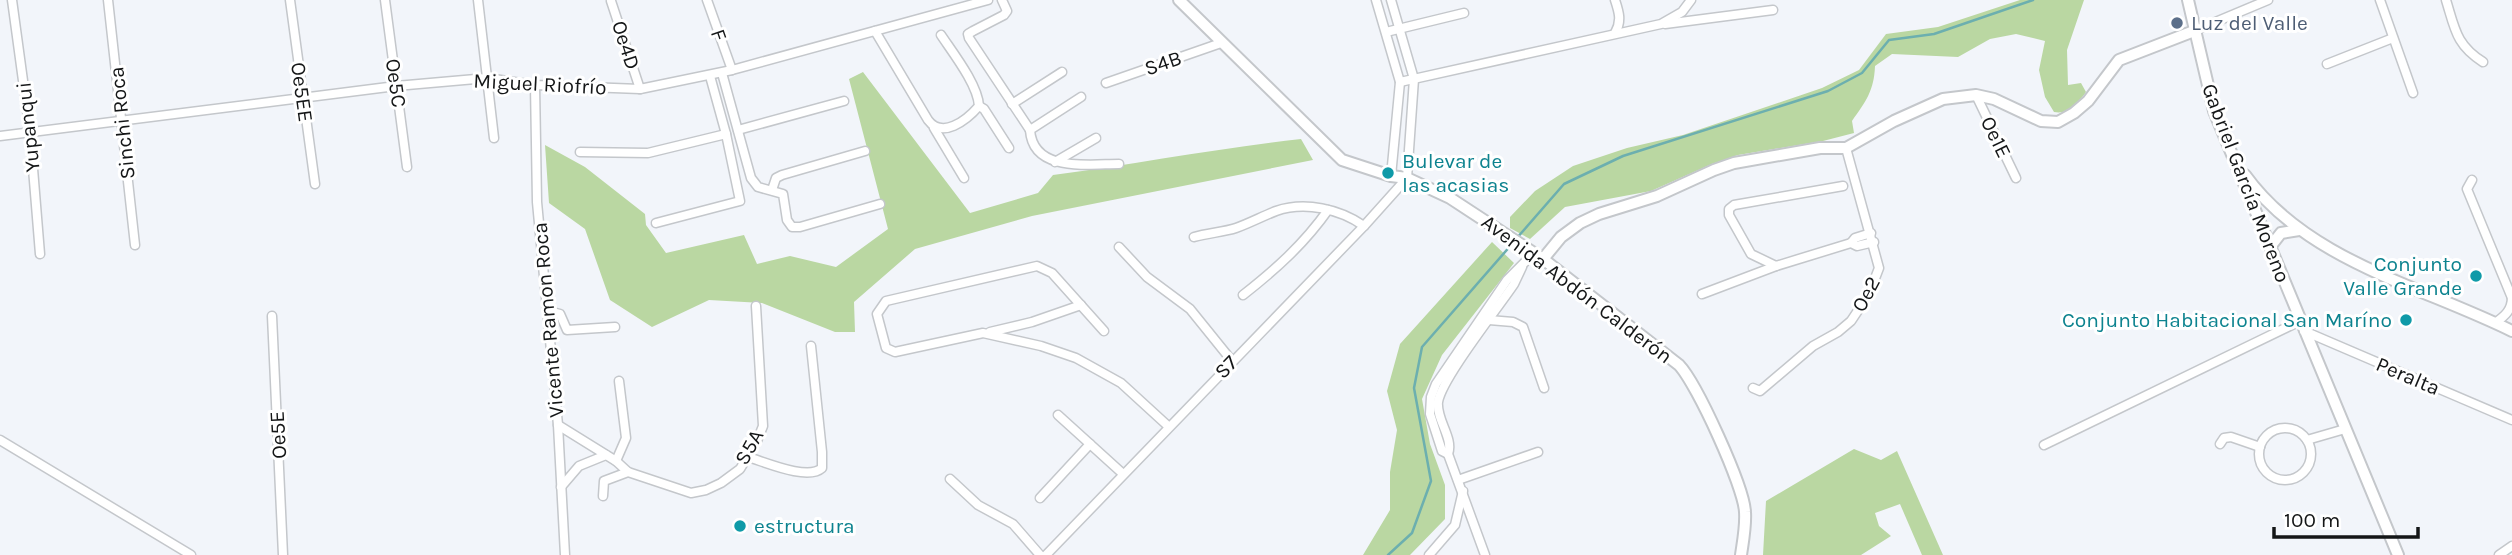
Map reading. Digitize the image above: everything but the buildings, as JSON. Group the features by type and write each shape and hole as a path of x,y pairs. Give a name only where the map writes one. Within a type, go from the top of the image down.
{"street":[{"name":"Yupanqui","path":"12,0 30,132 40,254"},
{"name":"Sinchi Roca","path":"108,0 135,245"},
{"name":"Oe5EE","path":"290,0 314,184"},
{"name":"Oe5C","path":"385,0 407,167"},
{"path":"478,0 494,138"},
{"name":"F","path":"707,0 727,71 738,130 751,178 758,187 783,194 787,220 792,227 880,204"},
{"name":"Miguel Riofrío","path":"0,136 303,97 487,78 535,85 640,89 710,76 988,0"},
{"path":"1002,0 1007,11 1004,15 973,30 968,34 968,38 1030,130 1034,143 1044,157 1055,162 1119,164"},
{"name":"Avenida Abdón Calderón","path":"1179,0 1342,160 1391,176 1407,178 1450,198 1534,253 1671,358 1685,372 1695,388 1741,489 1746,513 1741,555"},
{"path":"1376,0 1400,82 1391,176"},
{"path":"1391,0 1414,79 1407,178"},
{"path":"1615,0 1619,13 1615,33"},
{"path":"1661,24 1682,12 1691,0"},
{"name":"Gabriel García Moreno","path":"2188,0 2214,111 2398,555"},
{"path":"1485,555 1448,454 1443,451 1430,414 1433,391 1507,280 1534,253 1599,214 1657,196 1714,170 1763,156 1820,148 1846,148 1894,121 1943,99 1976,95 1994,99 2041,121 2058,122 2088,101 2119,60 2268,0"},
{"path":"2380,0 2413,93"},
{"path":"2445,0 2460,42 2466,51 2483,62"},
{"name":"Oe4D","path":"611,1 640,89"},
{"path":"1400,82 1661,24 1773,10"},
{"path":"1386,32 1464,13"},
{"path":"876,31 964,178"},
{"path":"934,128 941,130 953,126 979,106 971,84 941,35"},
{"path":"2327,64 2393,38"},
{"name":"S4B","path":"1106,83 1221,43"},
{"path":"1012,104 1062,72"},
{"path":"656,223 740,201 710,76"},
{"name":"Vicente Ramon Roca","path":"535,85 537,202 558,425 565,555"},
{"name":"Oe1E","path":"1976,95 2016,178"},
{"path":"1030,130 1081,97"},
{"path":"738,130 844,101"},
{"path":"979,106 985,109 1009,148"},
{"path":"580,152 648,153 726,134"},
{"path":"1055,162 1096,138"},
{"name":"Oe2","path":"1753,388 1760,391 1814,346 1838,332 1851,321 1869,295 1879,268 1846,148"},
{"path":"772,190 776,178 782,175 864,151"},
{"path":"2230,152 2253,187 2299,230 2346,257 2512,331"},
{"name":"S7","path":"1045,555 1364,226 1407,178"},
{"path":"2472,180 2467,189 2512,298 2512,306 2505,316 2495,323"},
{"path":"1749,276 1755,264 1729,215 1729,209 1734,205 1843,186"},
{"path":"1194,237 1233,229 1279,210 1301,206 1347,215 1364,226"},
{"path":"1243,295 1298,247 1328,210"},
{"path":"2270,247 2281,233 2299,230"},
{"path":"1702,294 1776,266 1851,243 1871,233"},
{"path":"1851,243 1857,246 1874,242"},
{"path":"1119,247 1147,277 1190,309 1232,361"},
{"path":"1751,254 1776,266"},
{"path":"1081,305 1032,322 969,338 895,352 886,348 877,314 886,301 1037,266 1052,273 1081,305 1104,331"},
{"path":"1448,454 1451,447 1438,411 1440,394 1514,284 1522,267"},
{"name":"S5A","path":"558,425 616,461 628,472 691,493 721,483 740,469 763,426 756,306"},
{"path":"548,312 560,314 567,330 615,327"},
{"name":"Oe5E","path":"272,316 283,555"},
{"path":"1489,320 1513,322 1523,327 1545,387"},
{"path":"1031,344 1027,335 1032,322"},
{"path":"2044,444 2302,326"},
{"name":"Peralta","path":"2302,326 2512,420"},
{"path":"983,333 1076,358 1114,379 1168,426"},
{"path":"748,457 805,472 816,472 822,468 811,346"},
{"path":"616,461 626,438 619,381"},
{"path":"1058,415 1122,473"},
{"path":"2284,428 2301,434 2307,440 2310,458 2301,474 2293,478 2275,478 2267,473 2259,456 2260,447 2268,435 2284,428"},
{"path":"2307,440 2345,429"},
{"path":"2220,444 2224,438 2231,437 2260,447"},
{"path":"0,440 191,555"},
{"path":"1040,498 1090,444"},
{"path":"1458,480 1538,452"},
{"path":"561,486 579,466 606,455"},
{"path":"603,496 604,481 628,472"},
{"path":"950,479 978,505 1013,524 1040,555"},
{"path":"1429,555 1455,525 1462,491"},
{"path":"2499,555 2512,546"}],"green space":[{"path":"2020,0 2084,0 2067,50 2068,85 2081,83 2086,92 2069,110 2054,112 2045,97 2039,70 2045,41 2016,34 1990,39 1958,57 1892,54 1875,66 1868,95 1852,121 1854,133 1738,155 1651,191 1565,207 1530,239 1510,228 1510,217 1535,191 1573,166 1627,148 1683,135 1822,88 1859,70 1886,34 1938,27"},
{"path":"863,72 970,213 1038,193 1053,175 1301,139 1313,160 1032,216 915,249 854,302 855,332 835,332 762,303 709,300 652,327 610,300 585,229 549,203 545,145 585,167 645,214 646,225 666,253 744,235 757,264 790,256 836,267 888,229 849,79"},
{"path":"1492,242 1514,263 1442,355 1422,399 1430,444 1445,485 1445,519 1410,555 1363,555 1390,510 1390,472 1397,430 1387,391 1400,344"},
{"path":"1854,449 1881,460 1897,451 1943,555 1922,555 1900,504 1875,513 1879,526 1891,536 1861,555 1763,555 1766,501"}],"waterway":[{"path":"1516,239 1564,184 1623,156 1828,91 1862,73 1889,40 1934,34 2033,0"},
{"path":"1388,555 1412,533 1431,481 1414,388 1422,347 1512,244"}],"place":[{"name":"Luz del Valle","path":"2177,23"},
{"name":"Bulevar de las acasias","path":"1388,173"},
{"name":"Conjunto Valle Grande","path":"2476,276"},
{"name":"Conjunto Habitacional San Maríno","path":"2406,320"},
{"name":"estructura","path":"740,526"}]}
